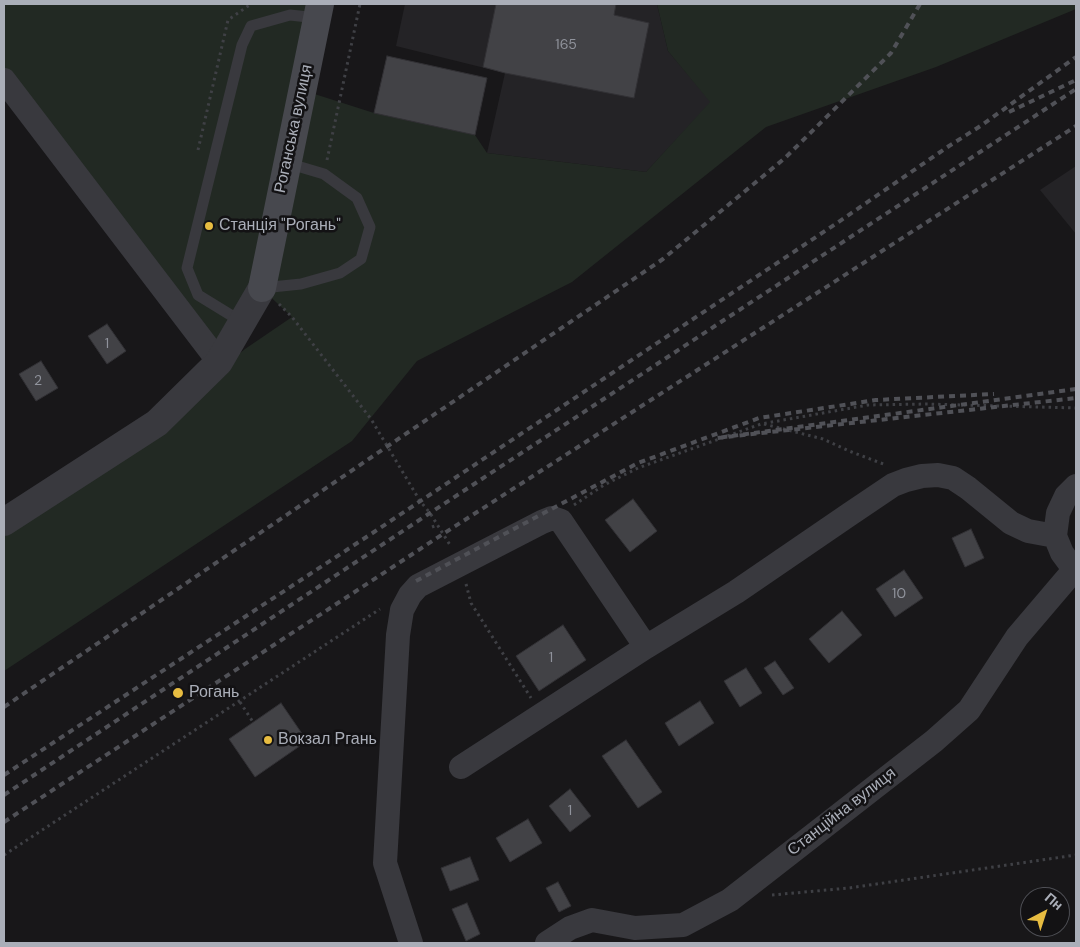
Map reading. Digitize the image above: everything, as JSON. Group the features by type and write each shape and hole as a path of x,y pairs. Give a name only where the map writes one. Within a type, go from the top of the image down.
{"main road":[{"name":"Роганська вулиця","path":"262,288 319,11"}],"street":[{"path":"4,80 219,362"},
{"name":"Роганська вулиця","path":"4,522 157,423 219,362 262,288"},
{"path":"461,767 646,647 736,592 893,485 922,476 938,475 954,478 1011,523 1028,531 1055,536"},
{"path":"1075,571 1062,553 1055,536 1058,514 1066,496 1076,486"},
{"path":"411,943 385,863 398,635 402,610 410,595 418,586 552,518 561,521 646,647"},
{"name":"Станційна вулиця","path":"547,943 570,928 592,920 635,928 683,925 730,900 934,741 969,710 1017,637 1075,571"}],"lane":[{"path":"242,322 198,295 186,268 242,46 251,26 290,15 319,11"},
{"path":"262,288 301,284 340,272 361,259 370,227 356,198 324,174 287,163"}],"path":[{"path":"324,174 360,4"},
{"path":"262,288 292,317 371,419 460,564 471,603 541,715"},
{"path":"552,518 604,485 638,468 761,424 868,405 926,404 1076,408"},
{"path":"761,424 823,439 883,464 922,476"},
{"path":"432,528 437,525"},
{"path":"4,855 383,607"},
{"path":"240,702 253,722"},
{"path":"770,896 849,888 1076,855"}],"shaded area":[{"path":"4,4 320,4 302,90 374,113 475,135 487,153 646,172 710,102 668,51 657,4 1076,4 1076,9 936,67 766,127 572,282 417,361 352,441 4,671 4,522 157,423 245,349 292,317 262,289 219,362 4,80"},
{"path":"405,4 657,4 668,51 711,102 646,172 487,153 505,73 396,46"},
{"path":"1076,166 1076,234 1040,190"}],"building":[{"path":"496,4 616,4 614,15 649,23 634,98 483,67"},
{"path":"387,56 487,78 475,135 374,113"},
{"path":"107,324 126,351 107,364 88,336"},
{"path":"41,361 58,388 36,401 19,374"},
{"path":"633,499 657,531 630,552 605,520"},
{"path":"971,529 984,558 965,567 952,538"},
{"path":"904,570 923,598 895,617 876,589"},
{"path":"842,611 862,635 829,663 809,639"},
{"path":"563,625 586,660 539,691 516,656"},
{"path":"775,661 794,688 783,695 764,668"},
{"path":"746,668 762,693 740,707 724,681"},
{"path":"700,701 714,723 679,746 665,723"},
{"name":"Вокзал Ргань","path":"281,703 307,741 255,777 229,739"},
{"path":"626,740 662,792 638,808 602,756"},
{"path":"570,789 591,816 570,832 549,806"},
{"path":"528,819 542,843 510,862 496,838"},
{"path":"470,857 479,880 450,891 441,868"},
{"path":"558,882 571,906 559,912 546,888"},
{"path":"467,903 480,934 466,941 452,909"}],"railway":[{"path":"4,707 663,259 785,158 891,53 920,4"},
{"path":"4,775 374,532 837,223 982,125 1076,57"},
{"path":"1009,112 1076,80"},
{"path":"4,795 1076,89"},
{"path":"4,822 443,534 1076,126"},
{"path":"1076,389 717,438 1076,398"},
{"path":"416,581 638,463 759,418 876,400 994,394"}],"place":[{"name":"Станція \"Рогань\"","path":"209,226"},
{"name":"Рогань","path":"178,693"},
{"name":"Вокзал Ргань","path":"268,740"}]}
